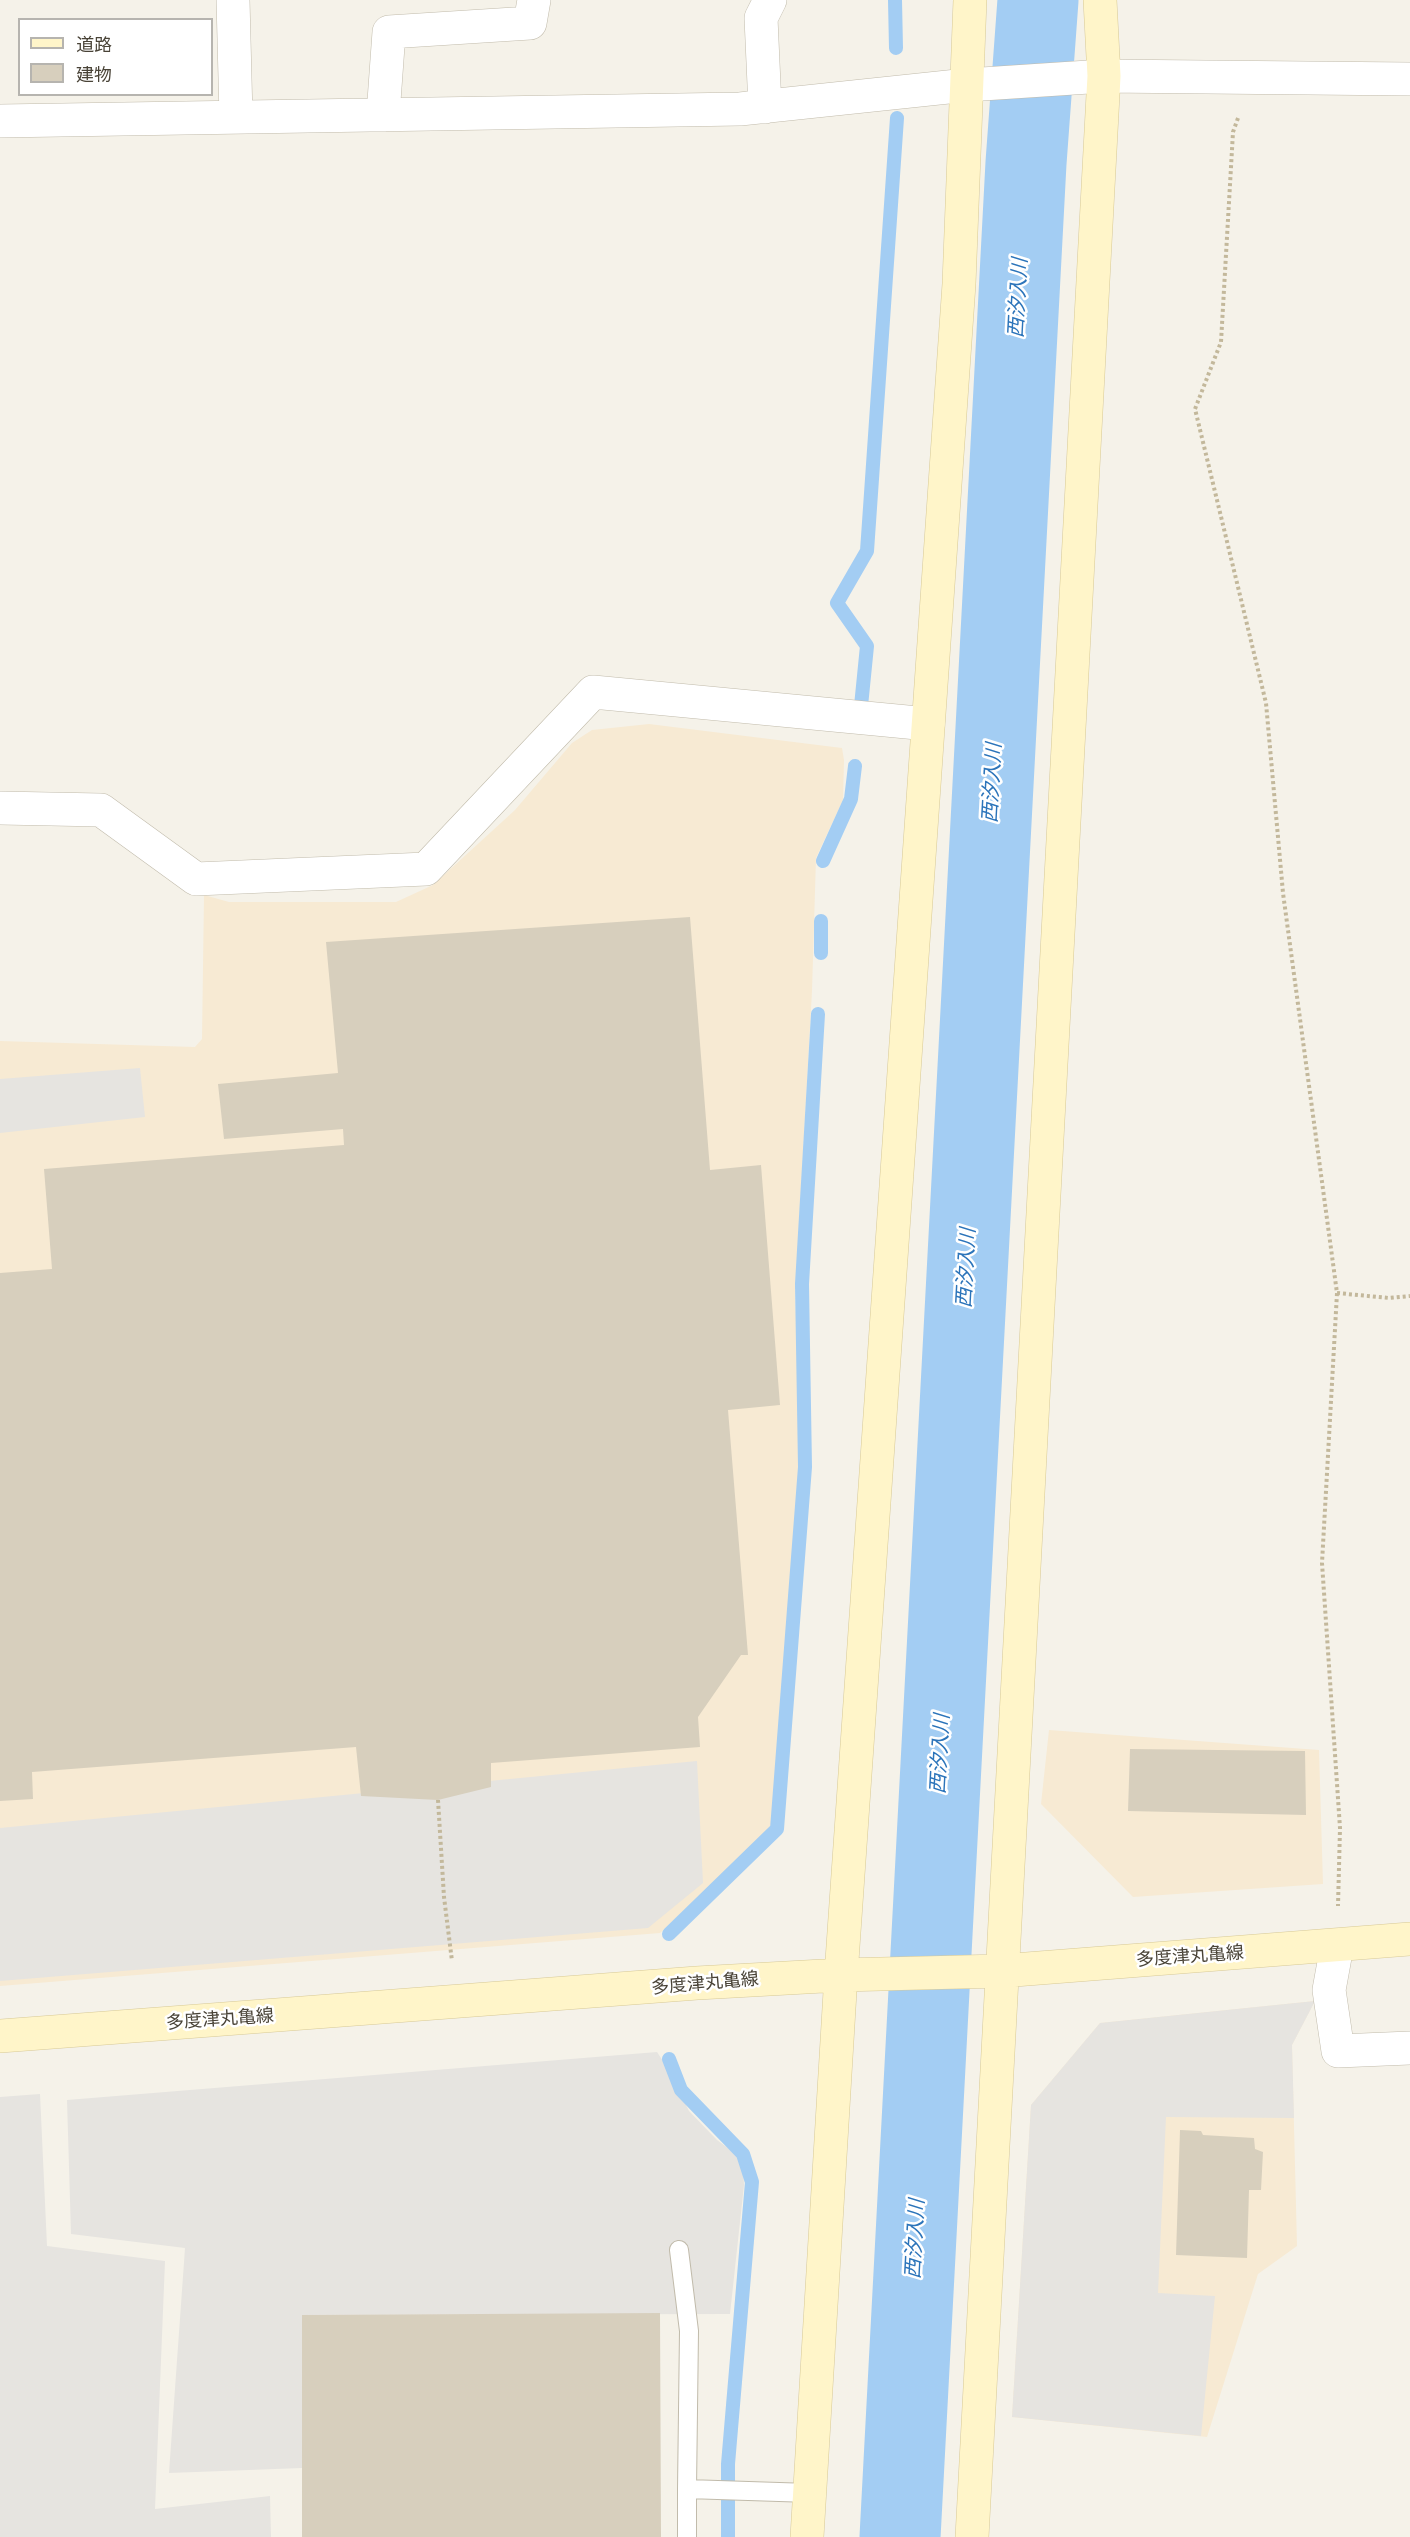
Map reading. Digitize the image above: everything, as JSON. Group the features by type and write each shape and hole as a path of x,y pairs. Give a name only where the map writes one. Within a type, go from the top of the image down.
{"street":[{"path":"233,0 236,117"},
{"path":"383,115 389,32 530,23 534,0"},
{"path":"765,106 760,18 770,0"},
{"path":"807,2537 841,1974 959,284 970,0"},
{"path":"972,2537 1104,76 1100,0"},
{"path":"0,121 728,110 1000,82 1104,76 1410,79"},
{"path":"0,808 101,810 196,879 426,869 593,692 928,724"},
{"name":"多度津丸亀線","path":"0,2036 841,1974 1001,1971 1410,1940"},
{"path":"1337,1946 1329,1990 1338,2050 1410,2048"}],"lane":[{"path":"679,2250 688,2331 687,2537"},
{"path":"687,2489 810,2493"}],"path":[{"path":"1253,78 1233,132 1221,342 1196,409 1266,703 1283,893 1337,1293 1322,1563 1340,1828 1337,1946"},
{"path":"1337,1293 1389,1298 1410,1296"},
{"path":"438,1800 443,1885 452,1961"}],"shaded area":[{"path":"649,724 842,748 844,760 843,800 816,858 812,991 795,1300 800,1374 799,1471 773,1828 660,1933 0,1986 0,1041 195,1047 202,1039 204,895 229,902 396,902 433,885 515,810 572,743 592,730"},
{"path":"140,1068 145,1117 0,1133 0,1079"},
{"path":"1049,1730 1319,1750 1323,1884 1133,1897 1041,1804"},
{"path":"697,1761 703,1883 648,1928 0,1981 0,1828"},
{"path":"1315,2001 1292,2045 1297,2246 1258,2274 1207,2437 1012,2417 1031,2105 1100,2023"},
{"path":"1315,2001 1292,2045 1294,2118 1166,2117 1158,2293 1215,2296 1201,2436 1012,2417 1031,2105 1100,2023"},
{"path":"657,2052 689,2111 717,2140 740,2157 744,2185 730,2314 302,2315 302,2468 169,2473 185,2248 71,2234 67,2100"},
{"path":"40,2094 47,2246 165,2261 155,2509 270,2496 271,2537 0,2537 0,2097"}],"building":[{"path":"690,917 710,1170 761,1165 780,1405 728,1410 748,1655 741,1655 698,1717 700,1747 491,1763 491,1787 438,1800 361,1796 356,1747 32,1772 33,1799 0,1801 0,1273 52,1269 44,1169 344,1145 343,1129 224,1139 218,1084 338,1073 326,942"},
{"path":"1130,1749 1305,1751 1306,1815 1128,1811"},
{"path":"1180,2130 1201,2131 1203,2135 1254,2138 1255,2149 1263,2152 1261,2190 1249,2190 1247,2258 1176,2255"},
{"path":"660,2313 661,2537 302,2537 302,2315"}],"waterway":[{"path":"895,0 896,48"},
{"name":"西汐入川","path":"900,2537 1026,163 1038,0"},
{"path":"861,706 867,646 837,603 867,551 897,118"},
{"path":"823,861 851,799 855,766"},
{"path":"821,921 821,953"},
{"path":"669,1934 777,1829 805,1467 802,1284 818,1014"},
{"path":"669,2059 681,2090 743,2154 752,2182 728,2464 728,2537"}]}
